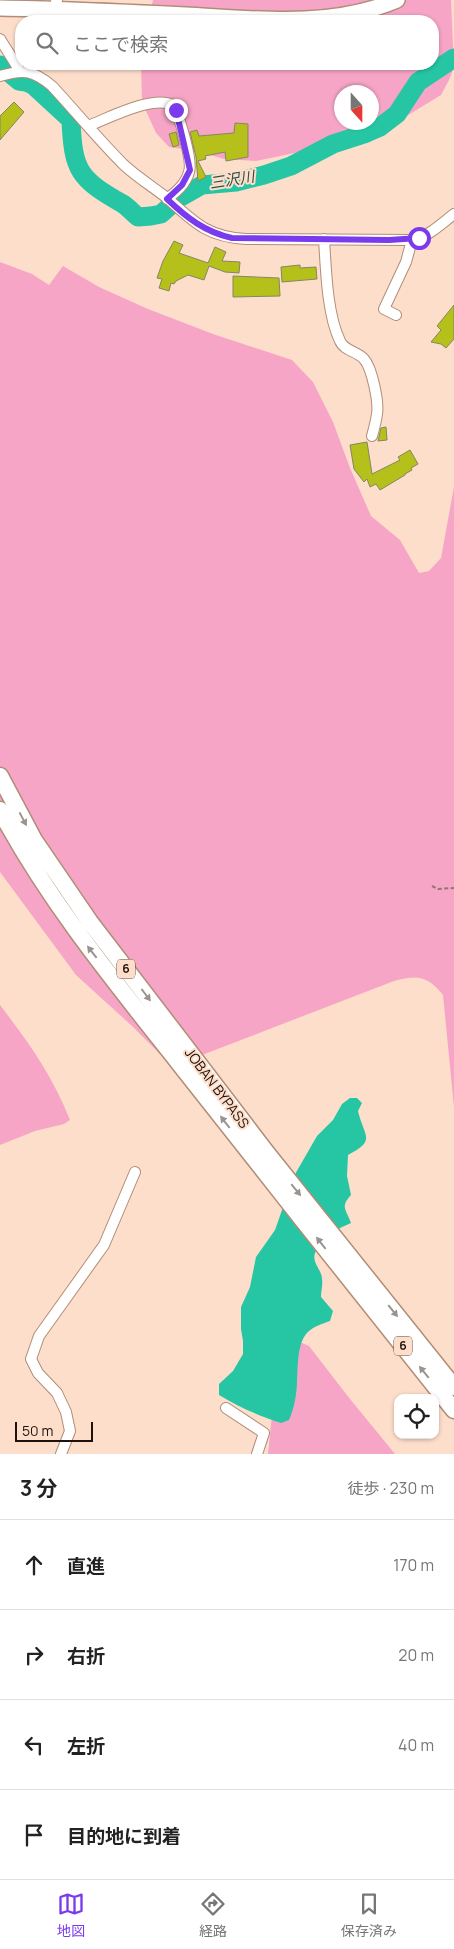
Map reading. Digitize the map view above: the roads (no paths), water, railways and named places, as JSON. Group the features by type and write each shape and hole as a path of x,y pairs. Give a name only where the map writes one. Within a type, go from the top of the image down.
{"highway":[{"name":"JOBAN BYPASS","path":"0,776 34,840 90,922 260,1156"},
{"name":"JOBAN BYPASS","path":"0,810 20,849 76,932 357,1277 454,1410"},
{"name":"JOBAN BYPASS","path":"357,1277 454,1387"}],"main road":[{"path":"343,15 397,0"},
{"path":"0,8 166,15"}],"street":[{"path":"0,39 15,59"},
{"path":"0,76 20,70"},
{"path":"26,70 41,76 52,86 125,166 167,199 185,216 199,226 219,235 232,238 412,240 430,232 454,214"},
{"path":"88,126 139,106 159,102 173,104 190,170 182,185 167,199"},
{"path":"324,240 328,293 337,334 344,347 365,360 370,370 377,400 377,414 372,436"},
{"path":"396,315 384,309 406,262 412,240"},
{"path":"61,1454 70,1431 66,1412 56,1393 38,1373 31,1360 39,1336 104,1245 134,1172"},
{"path":"226,1408 264,1433 257,1454"}],"water":[{"path":"350,1098 357,1098 362,1103 358,1111 366,1137 363,1145 348,1155 347,1176 351,1195 345,1205 351,1223 340,1228 316,1251 314,1259 321,1275 321,1297 333,1311 330,1321 318,1325 304,1336 299,1355 294,1406 289,1420 281,1423 249,1411 219,1395 219,1384 233,1371 243,1354 241,1307 250,1287 256,1257 275,1230 294,1176 317,1136 333,1120 342,1104"}],"waterway":[{"name":"三沢川","path":"439,68 454,58"},
{"name":"三沢川","path":"0,65 19,81 33,85 71,120 74,151 81,172 97,188 125,205 138,217 161,214 179,198 202,185 236,182 264,175 291,166 333,144 380,127 397,114 418,82 436,70"}]}
